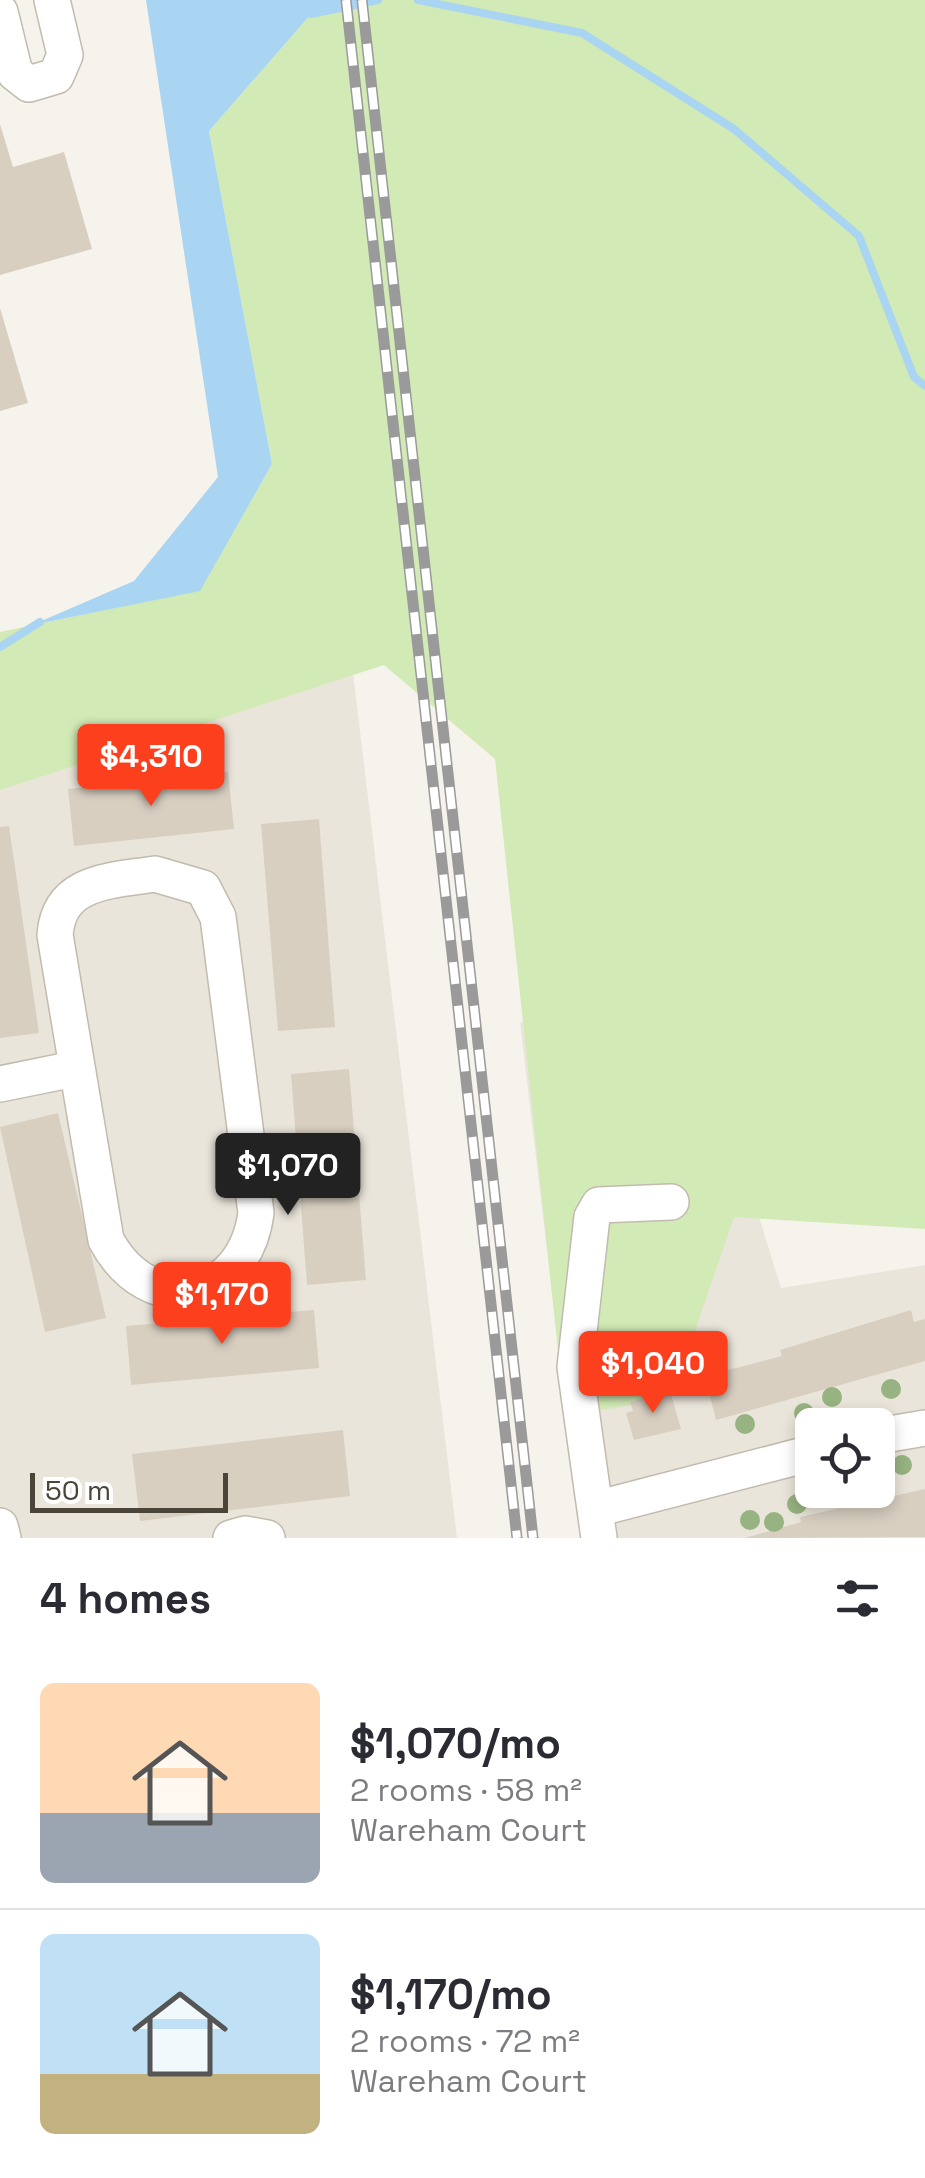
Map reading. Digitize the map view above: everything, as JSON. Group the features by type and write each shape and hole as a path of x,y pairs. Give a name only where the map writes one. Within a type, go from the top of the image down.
{"street":[{"path":"0,12 14,74 29,84 56,76 65,54 52,0"},
{"path":"155,874 196,884 212,902 218,917 256,1212 253,1236 232,1270 212,1284 172,1292 134,1278 117,1261 106,1240 74,1069 55,935 56,916 66,899 81,888 155,874"},
{"path":"0,1084 74,1069"},
{"path":"671,1202 599,1205 592,1217 576,1368 598,1524 795,1459"},
{"path":"895,1433 925,1428"},
{"path":"0,1526 3,1538"},
{"path":"232,1538 245,1534 268,1538"}],"shaded area":[{"path":"348,631 457,1538 0,1538 0,755"},
{"path":"695,1010 781,1288 925,1265 925,1538 581,1538 520,1022"}],"green space":[{"path":"378,0 925,0 925,1229 734,1217 672,1398 565,1416 495,759 384,665 0,790 0,632 200,590 272,464 209,131 311,14"}],"water":[{"path":"146,0 378,0 311,14 209,131 272,464 200,591 32,625 134,581 218,477"}],"building":[{"path":"0,124 13,167 64,152 92,249 0,275"},
{"path":"0,308 28,403 0,411"},
{"path":"228,772 234,829 74,846 68,789"},
{"path":"319,819 335,1027 278,1031 261,824"},
{"path":"9,826 39,1033 0,1038 0,827"},
{"path":"349,1069 366,1280 307,1285 291,1074"},
{"path":"58,1113 106,1318 45,1332 0,1127"},
{"path":"314,1310 319,1368 131,1385 126,1326"},
{"path":"911,1310 914,1322 925,1319 925,1361 716,1420 705,1376 782,1356 780,1350"},
{"path":"670,1391 681,1429 634,1440 626,1413 633,1411 630,1402"},
{"path":"343,1430 350,1496 140,1521 132,1454"},
{"path":"925,1489 925,1537 745,1538 801,1522 800,1517 840,1508 895,1508 895,1496"}],"waterway":[{"path":"311,14 378,0"},
{"path":"418,0 582,33 734,129 859,236 914,377 925,386"},
{"path":"0,647 40,622"}],"railway":[{"path":"346,0 517,1538"},
{"path":"362,0 533,1538"}]}
